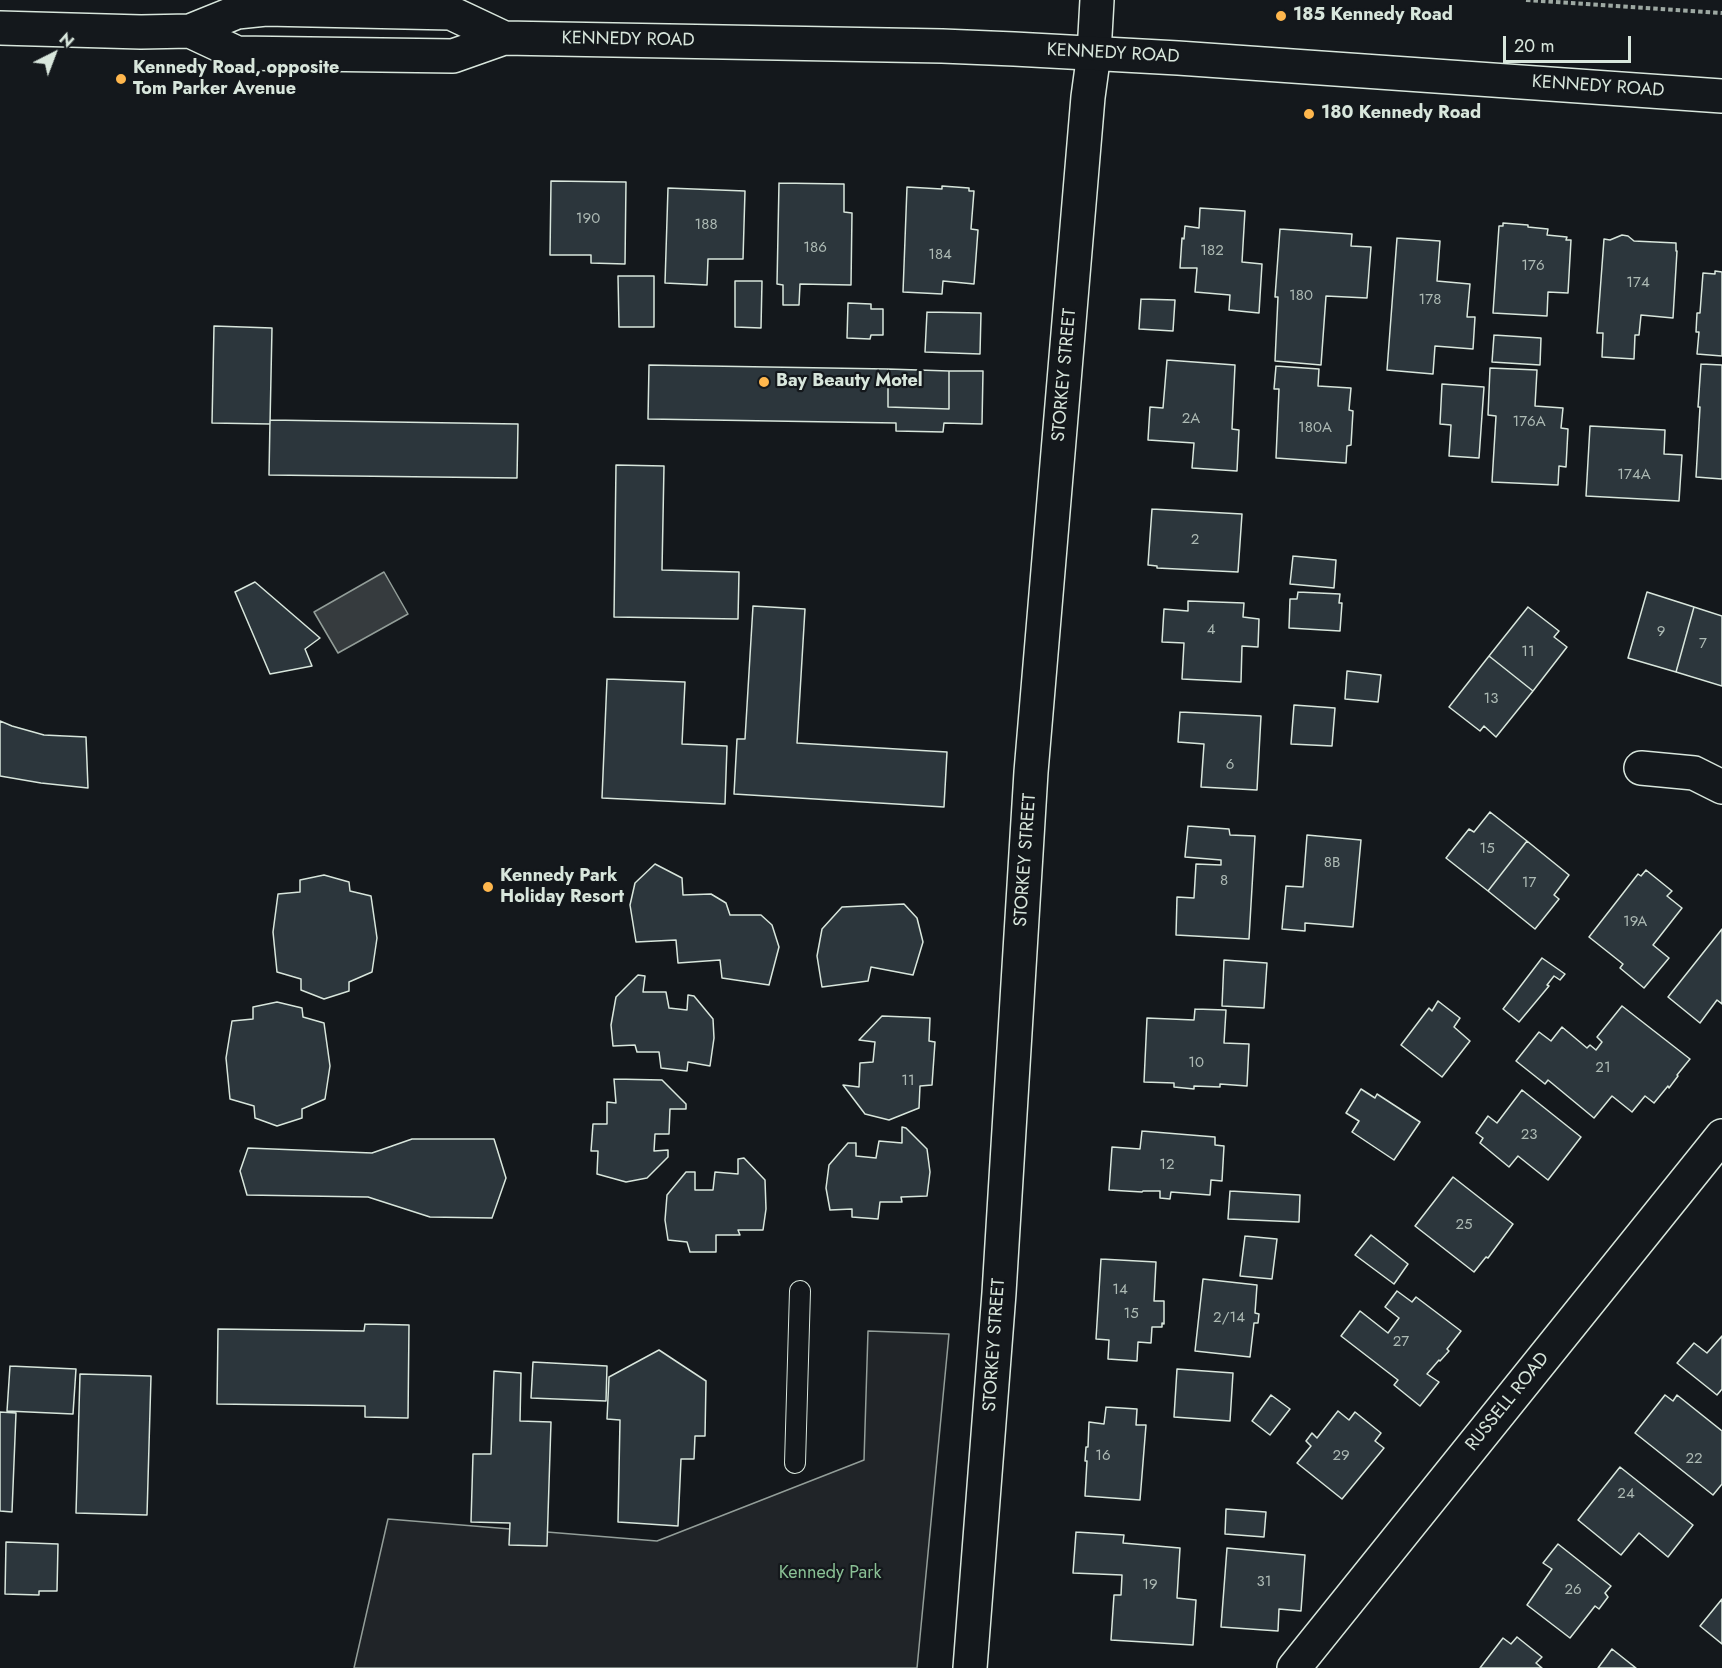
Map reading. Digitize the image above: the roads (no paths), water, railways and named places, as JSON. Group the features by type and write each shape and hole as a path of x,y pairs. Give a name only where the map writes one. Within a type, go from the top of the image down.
{"street":[{"name":"STORKEY STREET","path":"970,1668 999,1293 1031,772 1097,0"},
{"name":"KENNEDY ROAD","path":"0,28 190,31 237,12 275,5 397,6 451,13 504,38"},
{"name":"KENNEDY ROAD","path":"190,31 237,53 453,56 504,38 942,46 1094,53 1722,96"},
{"path":"1641,768 1694,773 1722,787"},
{"name":"RUSSELL ROAD","path":"1294,1668 1722,1136"}],"lane":[{"path":"795,1463 800,1291"}],"place":[{"name":"185 Kennedy Road","path":"1281,16"},
{"name":"Kennedy Road, opposite Tom Parker Avenue","path":"121,79"},
{"name":"180 Kennedy Road","path":"1309,114"},
{"name":"Bay Beauty Motel","path":"764,382"},
{"name":"Kennedy Park Holiday Resort","path":"488,887"}],"park label":[{"name":"Kennedy Park","path":"830,1574"}]}
